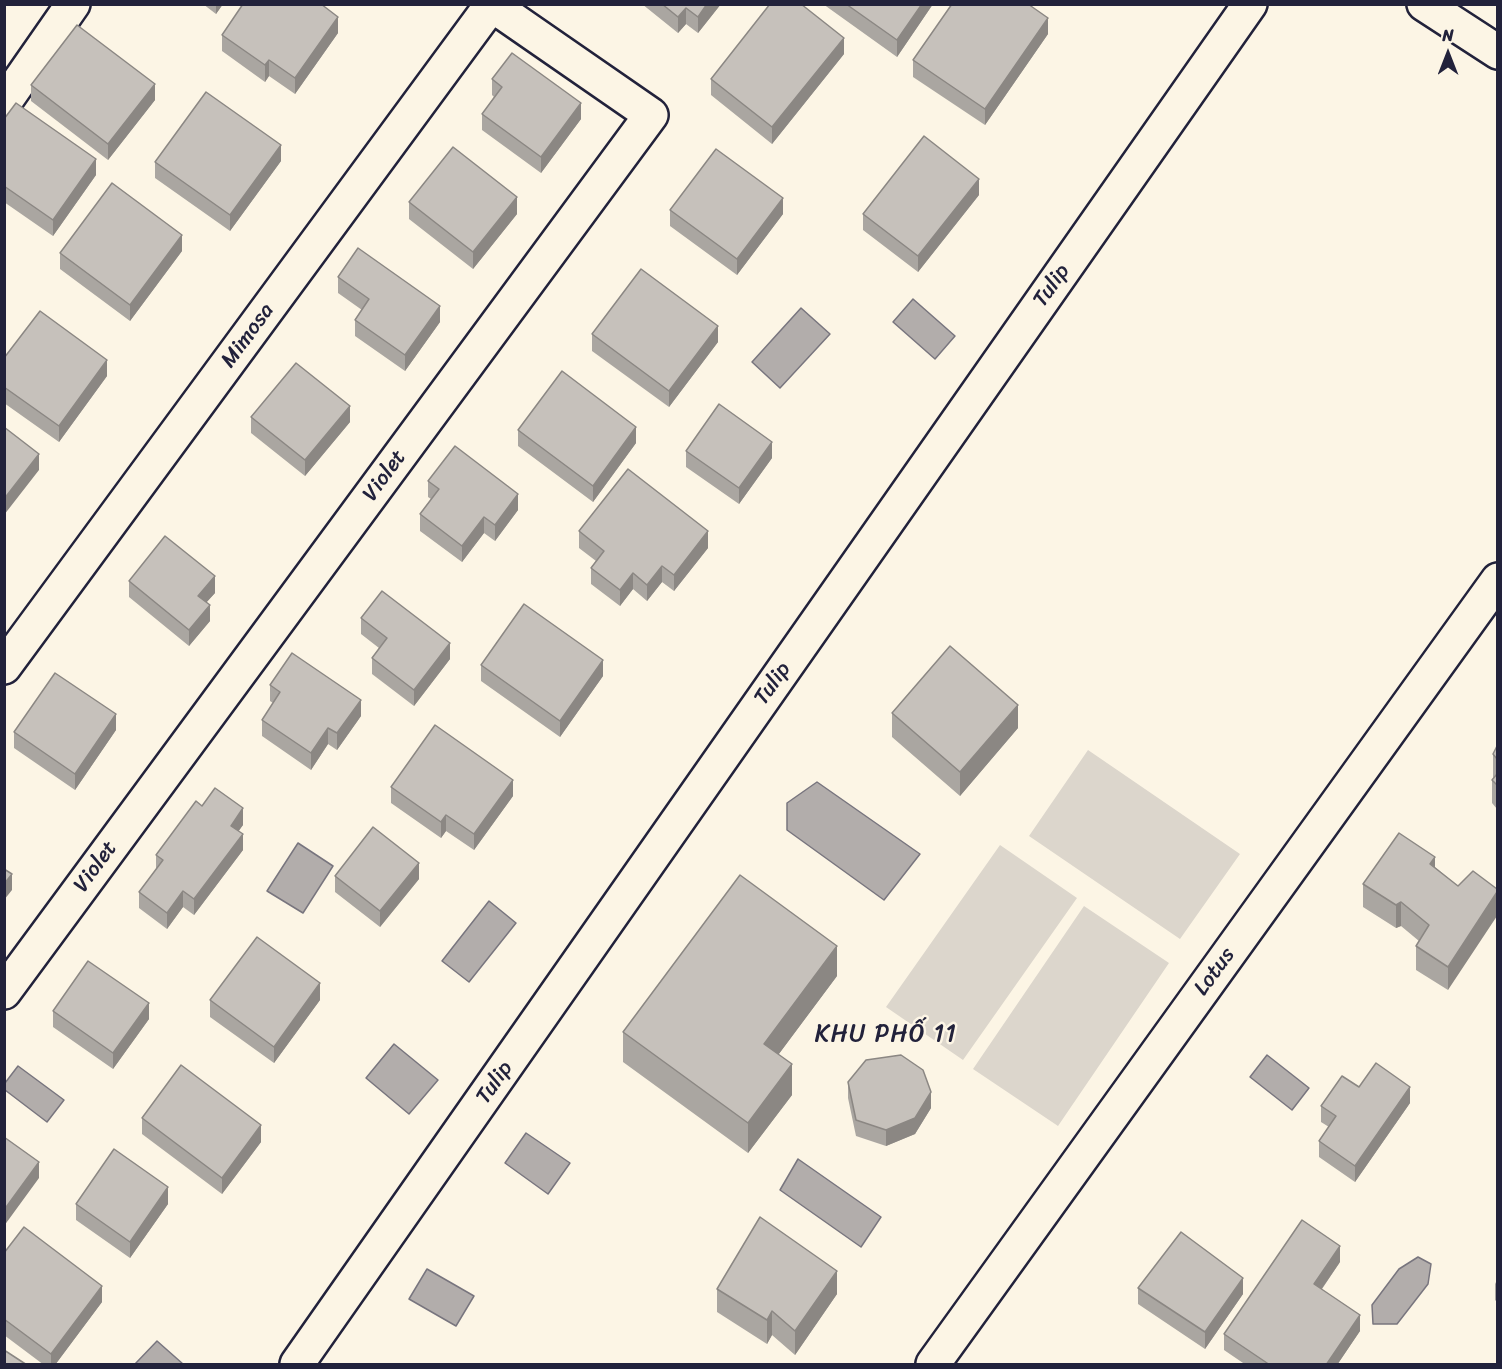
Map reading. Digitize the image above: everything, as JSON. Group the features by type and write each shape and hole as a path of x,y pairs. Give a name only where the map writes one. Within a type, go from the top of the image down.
{"street":[{"path":"4,103 73,4"},
{"name":"Tulip","path":"297,1365 1250,4"},
{"path":"1424,4 1497,52"},
{"name":"Mimosa","path":"4,667 492,5"},
{"name":"Violet","path":"4,992 651,115 492,5"},
{"name":"Lotus","path":"933,1365 1497,580"}],"shaded area":[{"path":"913,299 955,336 935,359 893,322"},
{"path":"801,308 830,334 780,388 752,362"},
{"path":"1088,750 1240,854 1180,939 1029,836"},
{"path":"817,782 920,854 884,900 787,830 787,803"},
{"path":"298,843 333,866 303,913 267,891"},
{"path":"1000,845 1077,898 963,1060 886,1007"},
{"path":"489,901 516,923 469,982 442,961"},
{"path":"1084,906 1169,963 1058,1126 973,1069"},
{"path":"394,1044 438,1080 409,1114 366,1078"},
{"path":"1267,1055 1309,1088 1292,1110 1250,1077"},
{"path":"18,1066 64,1100 47,1122 5,1090 5,1083"},
{"path":"526,1133 570,1163 548,1194 505,1163"},
{"path":"798,1159 881,1217 861,1247 780,1190"},
{"path":"1418,1257 1431,1264 1428,1284 1397,1324 1373,1324 1372,1305 1399,1269"},
{"path":"427,1269 474,1296 456,1326 409,1299"},
{"path":"157,1341 183,1364 135,1364"}],"building":[{"path":"243,4 321,4 338,17 295,78 269,60 265,65 222,35"},
{"path":"662,4 707,4 698,17 686,8 678,17"},
{"path":"770,4 801,4 844,38 772,127 711,79"},
{"path":"846,4 922,4 897,40"},
{"path":"952,4 1028,4 1048,18 985,109 913,60"},
{"path":"77,25 155,84 108,144 31,85"},
{"path":"512,53 581,103 541,157 482,114 502,87 492,79"},
{"path":"206,92 281,145 230,215 155,162"},
{"path":"16,103 96,159 53,220 4,186 4,119"},
{"path":"924,136 979,179 918,256 863,214"},
{"path":"453,147 517,197 473,252 409,202"},
{"path":"716,149 783,198 737,259 670,210"},
{"path":"112,183 182,235 130,305 60,253"},
{"path":"358,248 440,306 405,355 355,320 369,299 338,277"},
{"path":"641,269 718,326 669,391 592,334"},
{"path":"40,311 107,360 59,426 4,387 4,358"},
{"path":"296,363 350,406 305,460 251,417"},
{"path":"562,371 636,427 593,486 518,430"},
{"path":"719,404 772,442 739,488 686,451"},
{"path":"4,427 39,454 4,499"},
{"path":"455,446 518,494 495,525 484,517 462,546 420,514 439,489 428,481"},
{"path":"628,469 708,531 674,575 662,566 647,585 633,573 620,590 591,568 604,551 579,531"},
{"path":"165,536 215,576 198,596 210,605 189,630 129,581"},
{"path":"382,591 450,643 414,690 372,658 387,638 361,618"},
{"path":"524,604 603,660 560,721 481,665"},
{"path":"950,646 1018,705 960,772 892,713"},
{"path":"292,653 361,700 337,733 328,728 311,753 262,720 280,692 270,685"},
{"path":"55,673 116,714 75,774 14,732"},
{"path":"435,725 513,780 474,834 446,815 441,822 391,787"},
{"path":"1497,746 1497,759 1493,754"},
{"path":"1497,774 1497,785 1492,780"},
{"path":"215,788 243,808 231,826 243,834 194,899 183,891 167,913 139,892 163,860 156,855 196,801 202,806"},
{"path":"373,827 419,863 380,911 335,876"},
{"path":"1399,833 1435,857 1430,864 1458,886 1473,871 1497,889 1448,967 1416,946 1429,925 1401,902 1396,905 1363,884"},
{"path":"4,869 12,874 4,884"},
{"path":"740,875 837,946 764,1044 792,1064 748,1123 623,1032"},
{"path":"257,937 320,983 274,1047 210,1000"},
{"path":"88,961 149,1003 113,1053 53,1011"},
{"path":"901,1055 923,1070 931,1092 915,1118 886,1130 856,1120 848,1082 866,1060"},
{"path":"1376,1063 1410,1087 1355,1166 1319,1141 1336,1116 1321,1106 1342,1076 1359,1087"},
{"path":"181,1065 261,1125 222,1178 142,1118"},
{"path":"4,1137 39,1162 4,1210"},
{"path":"114,1149 168,1187 130,1242 76,1204"},
{"path":"760,1217 837,1271 795,1331 772,1311 767,1320 717,1289"},
{"path":"1302,1220 1340,1246 1314,1284 1360,1315 1326,1365 1270,1365 1224,1334"},
{"path":"24,1227 102,1286 51,1354 4,1319 4,1253"},
{"path":"1181,1232 1243,1278 1205,1332 1138,1288"},
{"path":"4,1350 27,1365 4,1365"}],"district":[{"name":"KHU PHỐ 11","path":"886,1035"}]}
